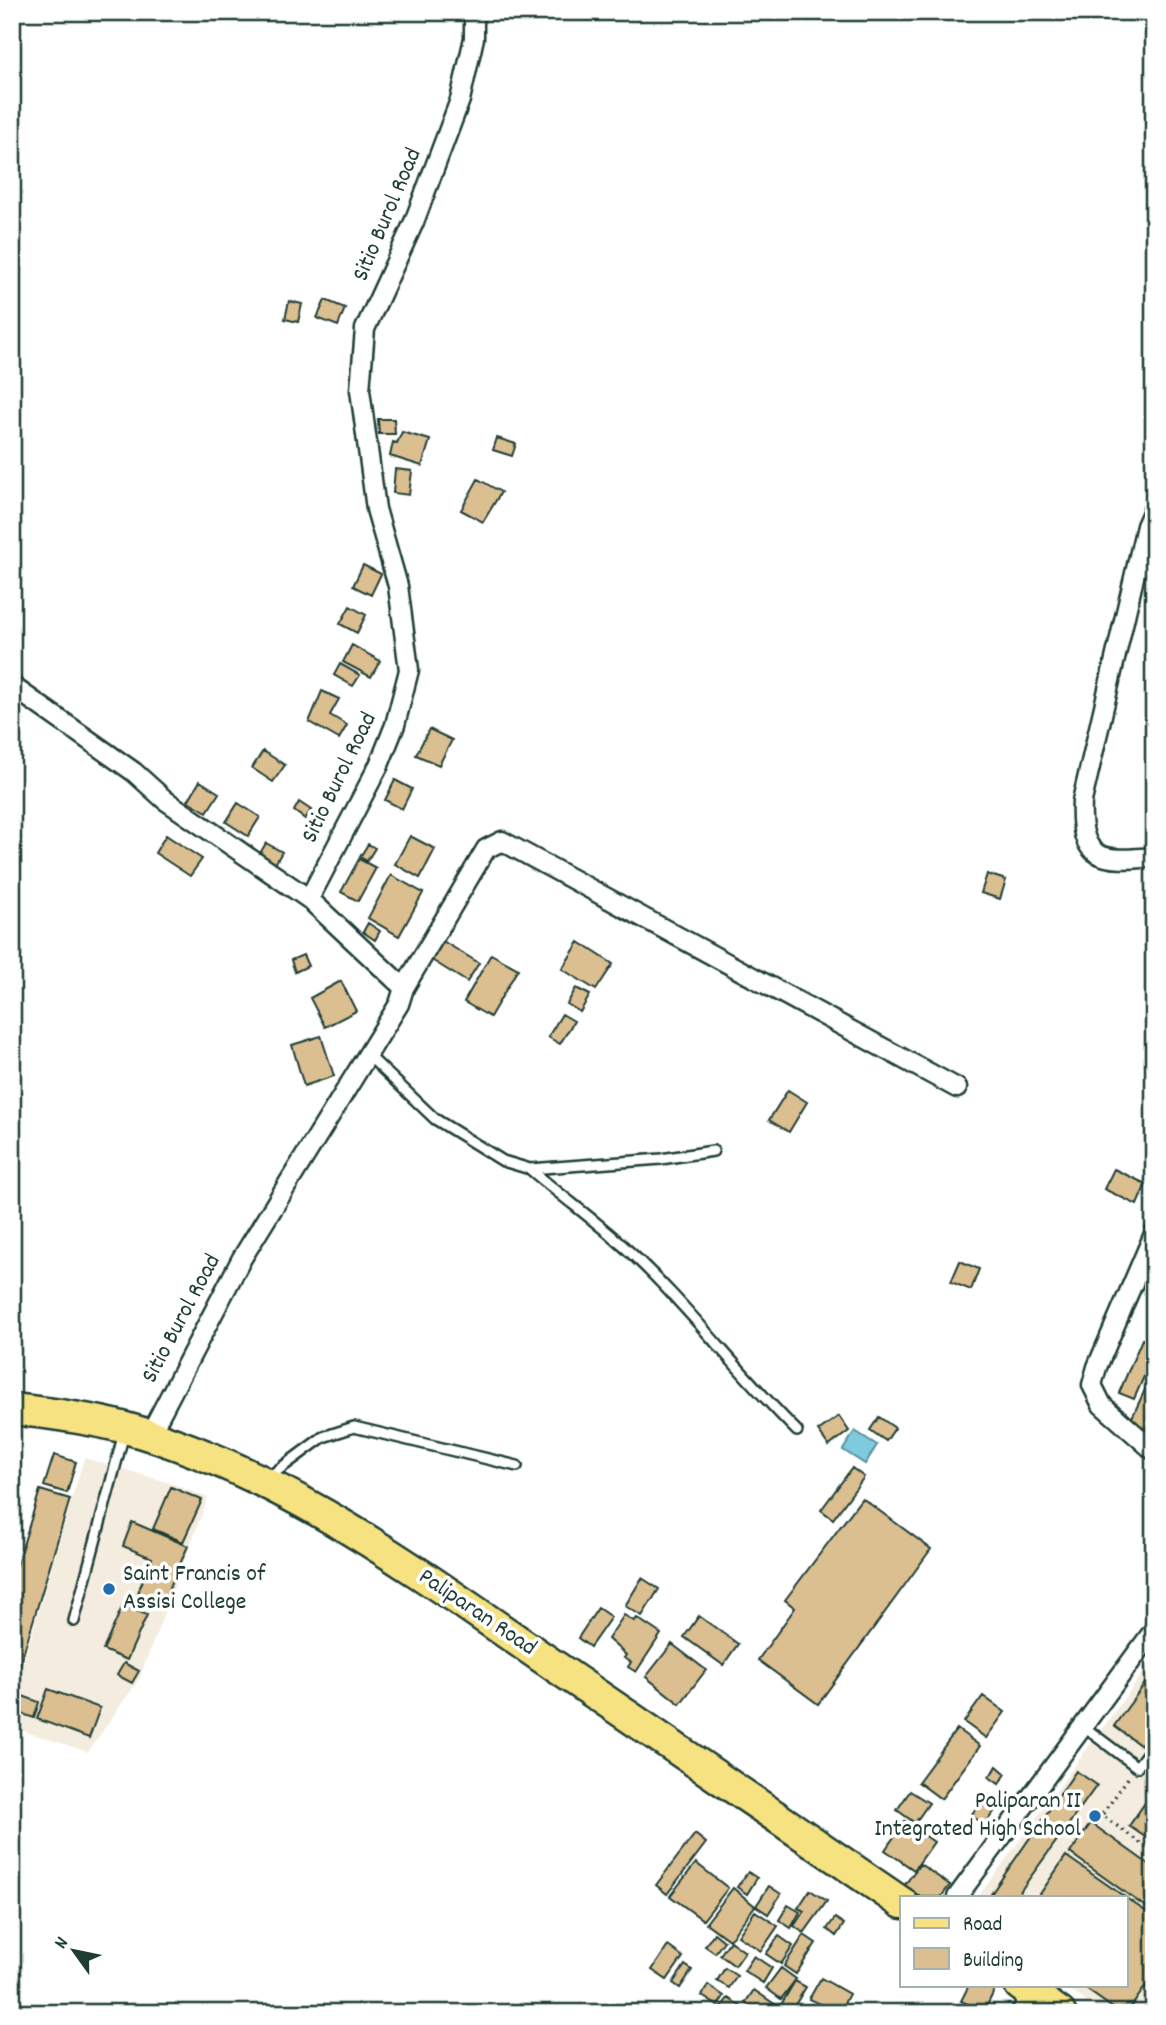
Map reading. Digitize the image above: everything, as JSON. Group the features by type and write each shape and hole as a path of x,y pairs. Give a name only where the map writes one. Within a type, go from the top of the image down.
{"main road":[{"name":"Paliparan Road","path":"12,1409 137,1432 213,1458 301,1501 400,1560 900,1902"},
{"path":"1021,1996 1059,2013"}],"street":[{"name":"Sitio Burol Road","path":"309,899 379,765 395,725 409,670 398,586 376,509 360,390 365,329 414,222 456,111 474,38 474,12"},
{"path":"1154,508 1146,526 1085,788 1081,823 1086,844 1095,854 1111,861 1154,857"},
{"path":"12,686 134,772 165,800 309,899 404,988"},
{"name":"Sitio Burol Road","path":"137,1432 404,996 404,988 485,849 502,841 957,1088"},
{"path":"1154,1234 1097,1367 1092,1385 1102,1405 1154,1451"},
{"path":"958,1896 1154,1630"}],"lane":[{"path":"368,1055 435,1119 503,1161 530,1169 661,1159 713,1151"},
{"path":"530,1169 621,1244 678,1302 751,1386 797,1431"},
{"path":"262,1483 323,1437 354,1427 517,1466"},
{"path":"74,1621 137,1432"},
{"path":"1084,1727 1137,1767 1154,1744"}],"path":[{"path":"1137,1767 1102,1815 1154,1853"}],"shaded area":[{"name":"Saint Francis of Assisi College","path":"84,1458 167,1482 208,1498 139,1679 88,1752 12,1727 12,1701"},
{"name":"Paliparan II Integrated High School","path":"1154,1658 1154,2013 1102,2013 1064,1986 1128,1986 1128,1896 979,1896"}],"water":[{"path":"855,1431 877,1445 865,1464 843,1450"}],"building":[{"path":"325,300 345,308 338,326 317,318"},
{"path":"289,301 302,304 298,322 285,319"},
{"path":"378,419 394,419 395,434 379,434"},
{"path":"402,432 430,440 422,466 390,456 393,442 397,443"},
{"path":"497,438 516,444 512,456 493,450"},
{"path":"395,469 412,471 409,495 393,493"},
{"path":"478,479 501,492 483,522 461,510"},
{"path":"363,565 381,574 371,595 353,586"},
{"path":"350,606 366,615 357,633 340,624"},
{"path":"352,645 380,661 371,677 343,662"},
{"path":"340,664 360,675 353,686 334,675"},
{"path":"322,691 339,699 330,715 347,725 339,739 309,722"},
{"path":"429,729 452,740 439,765 416,755"},
{"path":"263,751 285,765 273,782 252,768"},
{"path":"395,780 412,789 402,809 385,800"},
{"path":"200,781 219,793 207,812 188,801"},
{"path":"299,802 311,810 305,819 294,811"},
{"path":"238,803 260,817 248,836 226,822"},
{"path":"166,835 202,859 190,876 155,853"},
{"path":"410,836 435,849 420,878 395,864"},
{"path":"266,843 282,852 271,871 255,862"},
{"path":"368,844 375,848 367,861 360,857"},
{"path":"359,859 376,868 358,901 341,892"},
{"path":"987,874 1006,880 1000,899 981,893"},
{"path":"391,875 423,893 399,936 368,918"},
{"path":"368,923 380,931 375,940 363,932"},
{"path":"441,940 479,963 467,982 430,959"},
{"path":"579,942 613,964 596,990 562,969"},
{"path":"491,954 518,969 490,1017 464,1002"},
{"path":"303,955 308,966 295,972 291,960"},
{"path":"341,981 356,1011 325,1027 310,998"},
{"path":"576,988 590,995 580,1012 567,1004"},
{"path":"562,1014 574,1021 560,1044 548,1037"},
{"path":"321,1036 334,1076 304,1086 292,1045"},
{"path":"788,1090 807,1102 789,1132 769,1120"},
{"path":"1114,1169 1146,1184 1137,1205 1104,1189"},
{"path":"960,1261 979,1269 971,1290 951,1282"},
{"path":"1142,1339 1154,1344 1154,1354 1134,1399 1119,1393"},
{"path":"1149,1381 1154,1383 1154,1436 1129,1424"},
{"path":"839,1416 849,1431 829,1446 818,1431"},
{"path":"879,1417 895,1428 886,1441 870,1430"},
{"path":"54,1455 76,1462 67,1493 44,1486"},
{"path":"852,1468 864,1477 833,1519 821,1510"},
{"path":"171,1487 202,1500 183,1542 153,1529"},
{"path":"40,1490 70,1499 12,1691 12,1581"},
{"path":"862,1498 931,1549 818,1704 758,1660 795,1608 785,1600"},
{"path":"12,1501 21,1503 12,1537"},
{"path":"132,1522 188,1546 163,1603 138,1592 152,1558 123,1546"},
{"path":"642,1578 659,1589 642,1616 625,1606"},
{"path":"123,1605 147,1615 127,1660 103,1650"},
{"path":"598,1608 611,1617 590,1647 578,1638"},
{"path":"624,1615 634,1621 637,1618 661,1634 636,1672 628,1667 631,1662 624,1658 626,1655 608,1639"},
{"path":"699,1616 738,1644 723,1665 684,1637"},
{"path":"672,1644 706,1670 680,1704 646,1677"},
{"path":"124,1663 139,1671 132,1683 117,1675"},
{"path":"1154,1671 1154,1727 1140,1745 1114,1726"},
{"path":"48,1689 100,1708 89,1738 37,1719"},
{"path":"20,1695 39,1702 34,1718 14,1711"},
{"path":"983,1696 1005,1712 986,1738 964,1722"},
{"path":"957,1729 980,1746 941,1799 918,1782"},
{"path":"997,1766 1006,1774 999,1784 989,1777"},
{"path":"1076,1771 1097,1785 1017,1896 990,1896"},
{"path":"910,1791 929,1803 915,1823 897,1810"},
{"path":"987,1794 1000,1804 984,1825 971,1815"},
{"path":"1147,1800 1154,1805 1154,1843 1129,1826"},
{"path":"905,1821 934,1842 914,1870 885,1850"},
{"path":"1091,1823 1154,1868 1154,1913 1070,1853"},
{"path":"695,1834 706,1843 667,1894 656,1885"},
{"path":"1066,1856 1124,1896 1039,1896"},
{"path":"696,1863 728,1888 703,1920 670,1896"},
{"path":"920,1864 950,1885 942,1896 919,1896 904,1886"},
{"path":"748,1872 757,1878 747,1894 737,1887"},
{"path":"769,1886 781,1894 768,1914 756,1906"},
{"path":"733,1888 755,1906 729,1940 706,1923"},
{"path":"810,1890 827,1901 804,1933 794,1926 804,1911 798,1908"},
{"path":"1128,1899 1154,1917 1154,1974 1127,2013 1120,2013 1081,1986 1128,1986"},
{"path":"788,1905 800,1912 791,1928 779,1920"},
{"path":"755,1911 778,1926 761,1951 738,1936"},
{"path":"835,1918 844,1924 836,1936 827,1929"},
{"path":"714,1933 724,1941 715,1953 705,1946"},
{"path":"804,1935 816,1943 796,1974 784,1966"},
{"path":"779,1936 793,1946 781,1964 766,1954"},
{"path":"730,1941 745,1952 735,1966 720,1955"},
{"path":"668,1946 683,1957 667,1980 652,1970"},
{"path":"754,1956 772,1968 763,1983 744,1971"},
{"path":"685,1965 692,1970 680,1988 673,1983"},
{"path":"725,1968 737,1976 729,1988 717,1981"},
{"path":"781,1968 796,1979 781,1999 766,1988"},
{"path":"821,1978 849,1994 839,2013 809,1999"},
{"path":"795,1981 806,1987 790,2013 776,2013"},
{"path":"708,1985 724,1996 718,2006 702,1996"},
{"path":"968,1986 988,1986 995,1989 984,2012 961,2001"},
{"path":"754,1990 776,2005 771,2013 761,2013 745,2003"},
{"path":"728,1998 742,2007 738,2013 726,2013 720,2009"}],"place":[{"name":"Saint Francis of Assisi College","path":"109,1589"},
{"name":"Paliparan II Integrated High School","path":"1095,1816"}]}
